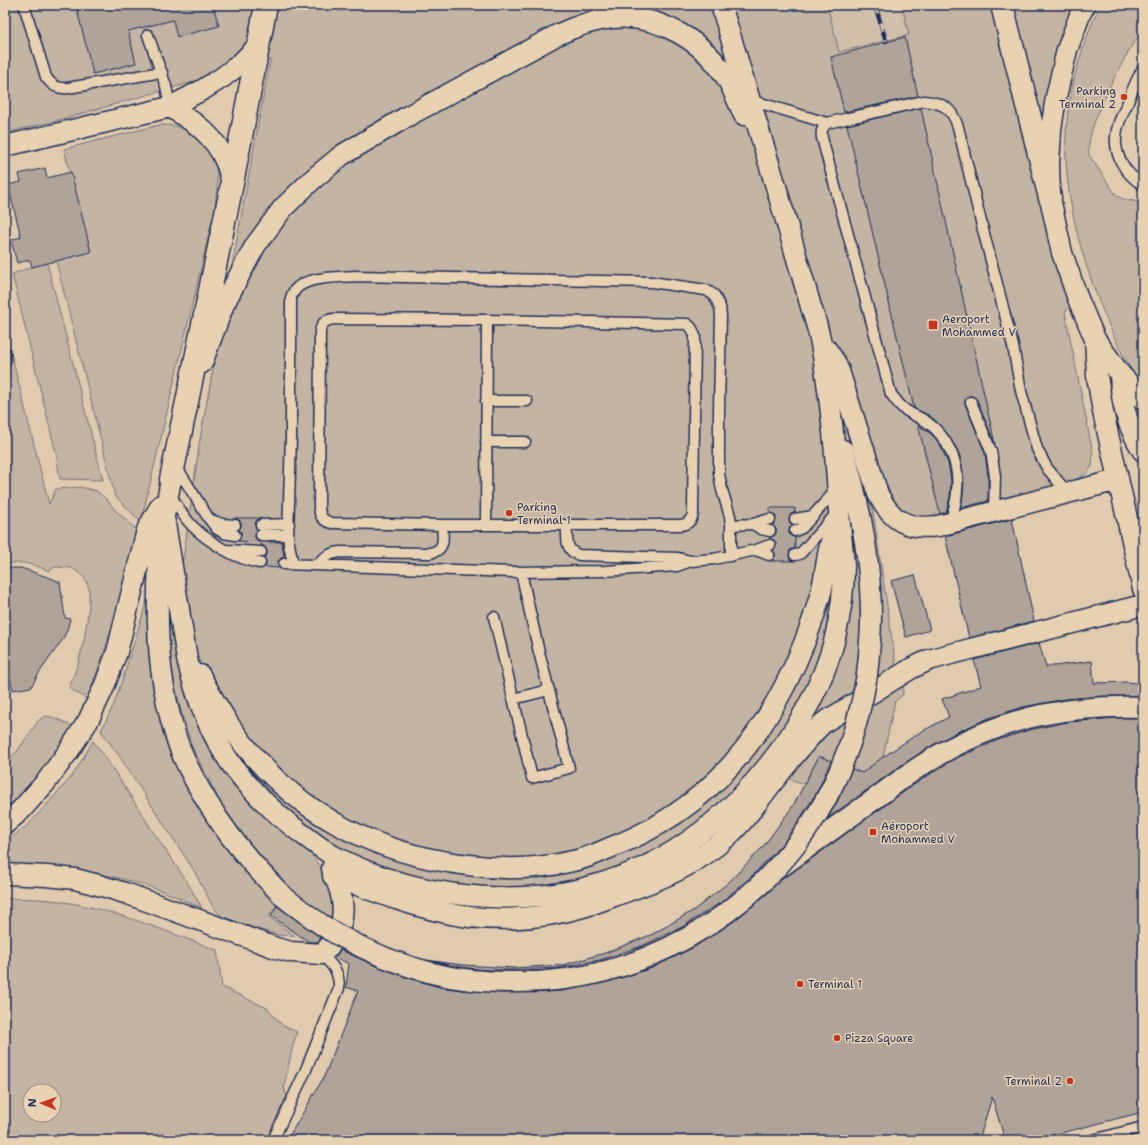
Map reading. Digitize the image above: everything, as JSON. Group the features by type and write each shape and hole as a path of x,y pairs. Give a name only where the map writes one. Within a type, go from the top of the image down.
{"main road":[{"path":"172,478 232,184 266,5"},
{"path":"1002,5 1050,198"}],"street":[{"path":"721,5 768,156 821,340 832,422 838,488 843,554 843,580 840,614 834,642 822,675 782,758"},
{"path":"1085,5 1067,50 1056,97 1049,164 1050,198 1062,253 1078,299 1095,339 1120,374 1143,399"},
{"path":"187,402 224,304 255,246 283,208 312,180 342,155 408,116 574,27 594,21 613,18 646,20 666,27 691,40 705,51 728,81 749,125 768,156"},
{"path":"5,146 170,107 223,77 257,47"},
{"path":"170,107 201,128 216,144 226,163 232,184"},
{"path":"1095,339 1100,394 1143,589"},
{"path":"821,340 839,371 878,494 889,513 897,520 917,527 927,528 1118,480"},
{"path":"1120,374 1125,394 1143,432"},
{"path":"1120,374 1124,409 1130,426 1143,451"},
{"path":"172,478 161,536 159,562 158,635 160,668 166,701 186,764 219,822 261,874 284,896 310,917 339,936 390,960 432,973 465,980 532,983 599,973 631,964 663,951 692,935 725,915 772,873 789,854 819,811 842,765 855,730 867,675 871,618 870,589 866,553 858,504 843,449 832,422"},
{"path":"5,824 21,810 46,782 88,721 104,687 117,652 147,530 172,478"},
{"path":"164,517 187,659 199,703 208,724 231,763 259,798 294,828 330,854 362,869 410,885 437,891 494,897 551,894 579,889 661,869"},
{"path":"183,637 204,684 239,738 255,759 292,794 335,823 376,842 420,856 457,864 497,868 517,868 552,865 574,861 620,844 669,818 690,804 706,790 732,764 747,746 768,714 793,669 813,620 824,582 831,541 839,517"},
{"path":"333,876 417,906 444,913 494,918 520,918 548,915 582,908 603,901 661,869 685,844 712,823 782,758 824,723 912,668 929,660 947,655 1143,605"},
{"path":"772,873 920,766 950,749 982,734 1015,721 1040,715 1082,708 1116,706 1143,707"},
{"path":"5,874 75,879 128,894 276,948 291,952 322,954 330,946 338,934 342,922 343,910 340,889 333,876 330,854"}],"lane":[{"path":"24,6 46,77 50,83 55,86 68,88 162,72"},
{"path":"148,34 162,72 170,107"},
{"path":"1143,68 1120,119 1116,145 1119,158 1125,170 1143,185"},
{"path":"750,100 827,123 924,101 936,102 946,107 954,116 1012,341 1020,392 1037,449 1047,468 1061,485 1070,492"},
{"path":"827,123 823,127 821,133 822,138 891,394 904,408 927,422 939,433 948,445 954,460 958,490 950,523"},
{"path":"731,556 730,516 719,474 721,316 718,303 714,295 710,292 701,289 651,282 354,276 308,282 297,287 292,295 288,535 289,564 521,572 605,571 677,566 691,561 731,556 756,550 770,550"},
{"path":"333,319 487,320 682,323 691,327 694,331 695,357 693,513 690,522 686,525 442,525 332,523 322,519 319,508 320,332 324,322 333,319"},
{"path":"486,525 487,320"},
{"path":"5,353 5,361"},
{"path":"486,401 527,401"},
{"path":"971,402 993,457 995,476 994,511"},
{"path":"486,442 525,442"},
{"path":"172,478 209,520 235,530"},
{"path":"172,478 180,510 192,527 205,538 224,550 241,559 260,563"},
{"path":"795,531 802,528 838,488"},
{"path":"795,519 813,516"},
{"path":"795,550 800,544 812,540 839,517"},
{"path":"731,524 753,524 770,519"},
{"path":"261,525 289,524"},
{"path":"753,524 761,529 770,531"},
{"path":"317,565 327,556 340,552 435,552 439,550 443,541 442,525"},
{"path":"567,526 568,546 574,554 678,558 691,561"},
{"path":"260,535 288,535"},
{"path":"224,550 260,552"},
{"path":"494,617 532,778 569,768 521,572"},
{"path":"513,699 549,690"},
{"path":"272,1140 305,1072 339,988 337,972 322,954"},
{"path":"1093,1140 1143,1127"}],"shaded area":[{"path":"5,5 827,5 839,52 909,35 902,5 1085,5 1064,55 1053,194 1080,294 1065,312 1093,454 1092,466 1086,474 1075,480 920,519 904,521 870,491 898,680 903,686 903,695 895,701 883,757 853,781 828,806 846,767 819,757 804,784 779,775 738,791 678,837 656,851 593,880 523,892 440,884 309,852 325,875 331,891 333,900 332,918 287,890 271,873 221,804 193,749 182,715 174,682 168,641 169,623 184,553 200,439 270,60 56,121 5,133"},
{"path":"827,5 902,5 909,35 838,52"},
{"path":"1100,5 1143,5 1143,30 1118,70 1103,101 1092,131 1089,144 1089,155 1116,195 1123,199 1143,203 1143,387 1122,354 1097,296 1078,238 1067,179 1067,121 1071,91 1083,47"},
{"path":"159,125 181,128 194,136 206,147 211,153 216,166 217,184 214,213 141,522 115,496 56,261 91,252 64,149"},
{"path":"47,263 103,480 60,479 56,453 12,274"},
{"path":"5,329 49,504 56,489 80,487 97,491 138,531 125,588 87,699 69,688 78,664 84,640 89,607 89,588 84,577 72,568 55,567 49,571 28,564 5,564"},
{"path":"149,594 173,746 280,899 269,917 295,936 278,935 222,917 213,907 193,869 118,754 101,731 114,704"},
{"path":"45,716 56,719 73,727 34,781 5,809 5,761 16,753 39,720"},
{"path":"93,741 187,882 202,908 162,891 124,879 64,868 5,865 5,842 27,826 73,775"},
{"path":"5,898 51,900 94,908 156,927 217,950 222,987 267,1008 282,1025 297,1032 284,1086 287,1098 273,1132 262,1140 5,1140"}],"building":[{"path":"76,5 213,5 219,26 177,37 173,20 128,31 136,63 93,74"},
{"path":"905,37 918,96 844,112 831,57"},
{"path":"921,108 995,444 977,400 972,396 968,396 965,404 985,453 988,476 988,501 961,508 964,480 961,459 957,449 939,424 930,416 914,408 847,125"},
{"path":"45,168 47,178 71,172 91,252 32,267 30,260 17,263 11,240 21,237 8,185 21,182 19,174"},
{"path":"918,425 936,439 948,463 951,480 950,497 946,512 940,514"},
{"path":"770,508 795,508 795,512 791,514 789,520 793,525 790,527 789,533 791,536 795,537 795,548 790,550 789,556 790,560 794,561 771,561 775,557 773,550 776,546 774,540 770,539 770,537 774,536 776,533 776,529 772,525 776,520 775,515 770,513"},
{"path":"235,518 261,518 257,520 255,525 257,530 255,538 260,542 235,541 240,539 241,536 241,532 239,530 241,523"},
{"path":"1012,519 1034,621 969,638 945,536"},
{"path":"261,542 282,542 284,558 281,558 278,561 279,568 265,567 266,561 264,558 267,555 267,552 265,547 261,545"},
{"path":"5,568 21,568 60,582 65,618 70,619 63,639 31,687 13,690 8,670 5,673"},
{"path":"915,575 930,630 906,637 891,581"},
{"path":"1039,643 1046,667 1092,661 1094,683 1127,682 1143,684 1143,696 1104,696 1065,699 1023,707 989,718 957,732 926,749 828,818 852,769 862,773 919,733 949,717 942,699 981,686 974,660"},
{"path":"1118,718 1143,718 1143,1112 1034,1140 1005,1140 992,1097 979,1140 287,1140 324,1077 358,991 346,987 349,964 335,957 341,950 405,977 439,987 461,990 502,993 559,991 607,982 652,968 694,947 734,921 769,892 782,877 789,875 912,786 952,760 998,740 1029,730 1068,722"},
{"path":"819,756 831,761 818,790 784,842 753,875 720,903 682,927 642,946 600,960 557,968 483,970 426,960 463,965 513,968 563,965 605,953 653,934 694,910 728,883 762,848 793,806"},
{"path":"277,906 321,938 317,942 309,942 271,916"}],"railway":[{"path":"875,5 886,41"}],"place":[{"name":"Parking Terminal 2","path":"1124,97"},
{"name":"Aeroport Mohammed V","path":"933,325"},
{"name":"Parking Terminal 1","path":"509,513"},
{"name":"Aéroport Mohammed V","path":"873,832"},
{"name":"Terminal 1","path":"800,984"},
{"name":"Pizza Square","path":"837,1038"},
{"name":"Terminal 2","path":"1070,1081"}]}
